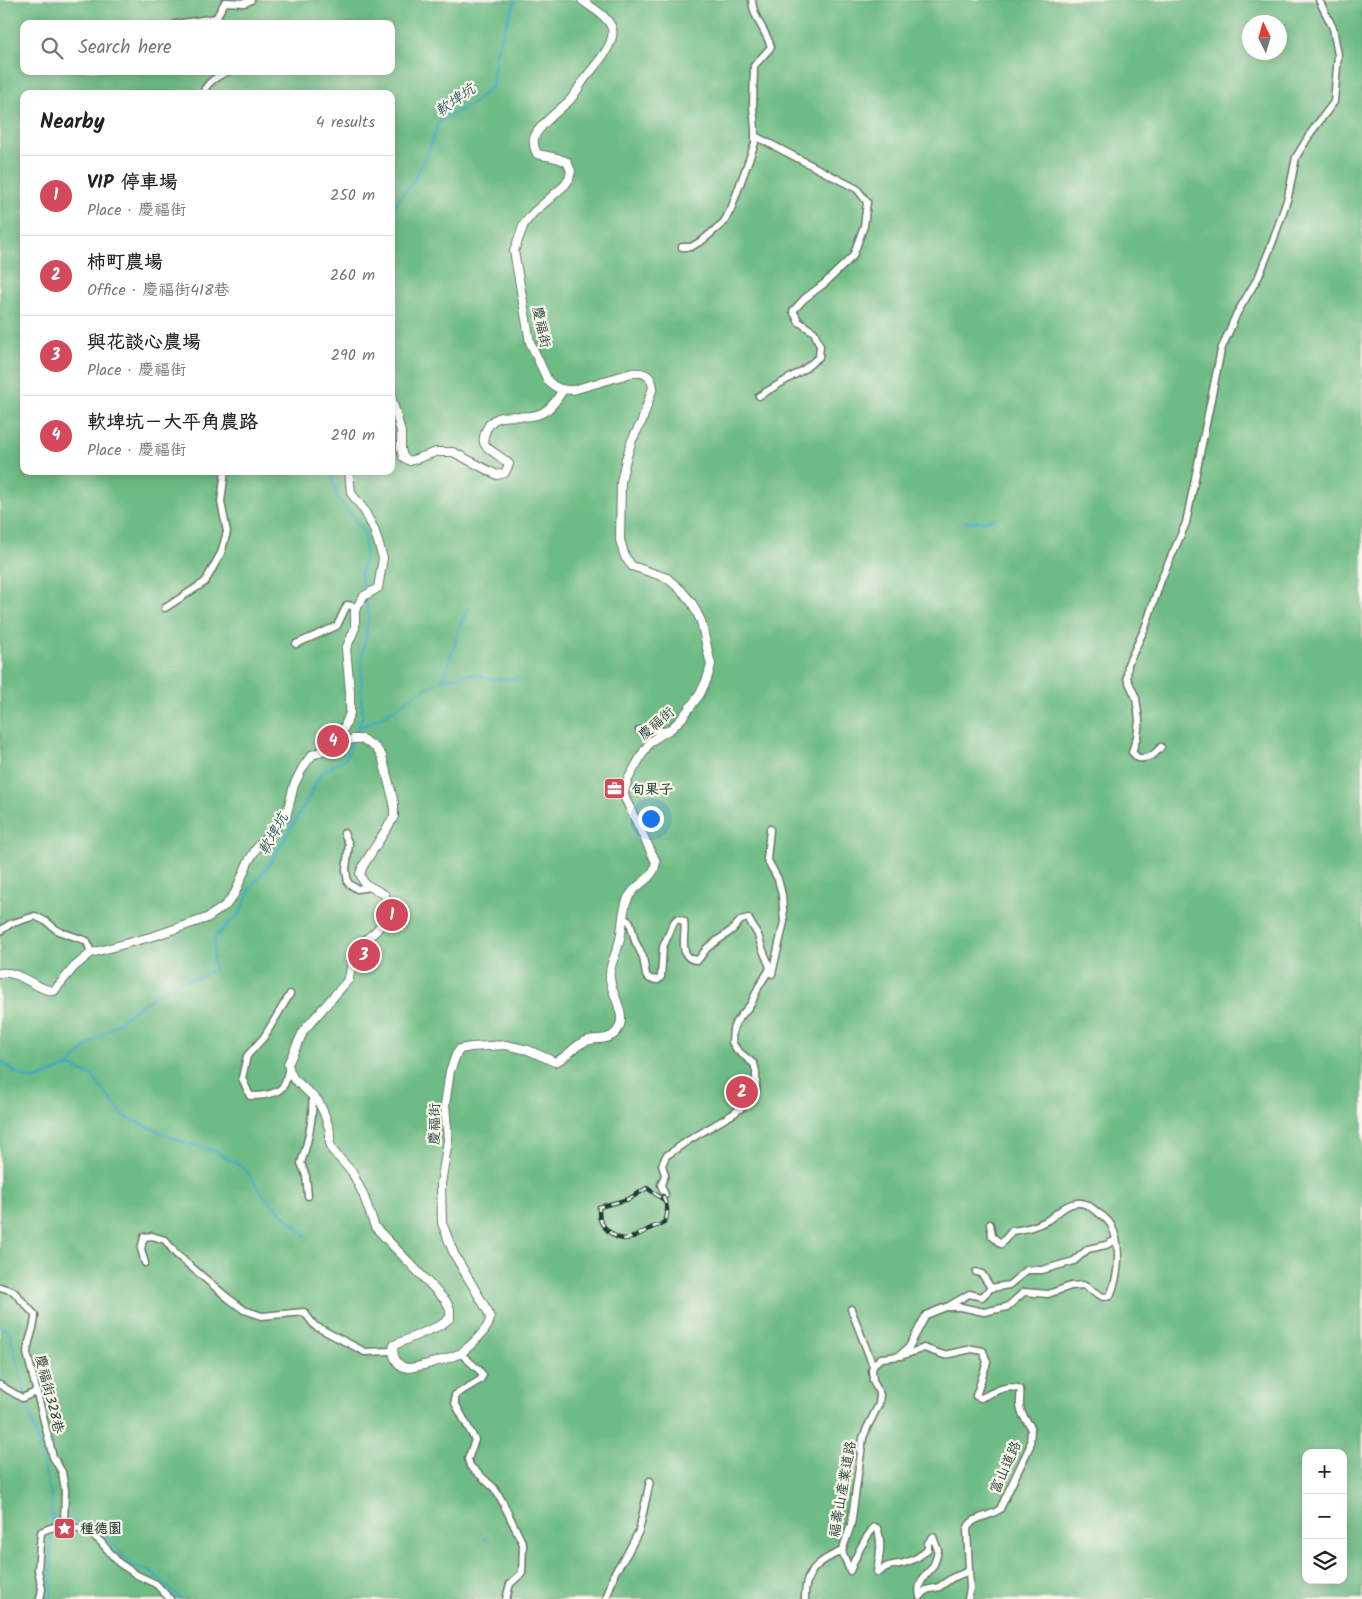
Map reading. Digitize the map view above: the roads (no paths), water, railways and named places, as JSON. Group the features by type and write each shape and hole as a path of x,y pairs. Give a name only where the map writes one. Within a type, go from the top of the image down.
{"street":[{"path":"216,18 224,2 245,3 251,0"},
{"name":"慶福街","path":"392,1351 396,1361 406,1368 416,1367 460,1354 488,1326 490,1318 454,1254 442,1224 441,1184 448,1140 445,1105 450,1071 460,1049 506,1045 528,1050 554,1062 563,1060 574,1047 588,1040 608,1038 617,1032 621,1024 620,1008 610,985 610,972 620,940 627,900 634,888 652,874 656,862 625,798 624,793 627,781 652,741 668,731 682,718 700,694 707,679 710,665 701,621 692,603 681,590 666,578 632,566 624,557 620,540 622,474 632,440 642,421 652,381 646,374 632,373 573,390 563,390 553,386 548,381 530,342 514,251 524,224 533,213 565,185 571,171 567,162 537,154 534,139 540,129 571,98 584,78 604,56 605,50 612,39 611,26 582,0"},
{"path":"682,247 691,247 703,240 724,222 755,143 752,107 754,66 771,46 768,36 752,10 752,0"},
{"path":"1161,747 1154,756 1145,758 1138,758 1132,752 1137,737 1139,720 1136,698 1127,678 1128,664 1145,628 1161,580 1186,523 1221,350 1237,313 1259,276 1273,241 1288,197 1296,158 1312,131 1334,102 1338,55 1333,28 1319,0"},
{"path":"202,20 216,18 220,20"},
{"path":"203,90 214,78 220,75"},
{"path":"755,136 858,190 868,202 864,226 853,256 825,283 804,298 793,312 799,322 814,332 820,346 819,357 803,370 769,388 759,396"},
{"path":"395,410 401,432 403,457 410,461 436,452 454,452 497,475 504,473 509,464 500,455 486,447 483,439 493,420 507,416 541,414 555,403 563,390"},
{"path":"166,608 205,582 221,553 227,532 221,502 224,475"},
{"path":"337,745 350,713 346,648 355,628 356,608 364,596 378,588 383,558 374,528 364,510 351,493 349,475"},
{"path":"296,644 337,626 347,605 356,608"},
{"path":"639,730 668,731"},
{"path":"0,973 19,975 43,989 54,990 74,967 91,954 207,918 226,905 235,893 248,862 256,849 286,816 294,785 312,754 356,739 363,739 376,748 382,756 394,803 394,817 363,866 360,874 364,883 384,895 388,904 387,915 377,930 360,945 353,955 349,979 304,1030 288,1064 294,1079 318,1101 330,1131 330,1142 333,1151 352,1172 363,1194 375,1227 446,1301 450,1309 450,1318 441,1325 399,1342 394,1345 392,1351 365,1352 315,1326 304,1312 262,1316 244,1310 176,1254 165,1240 152,1236 144,1237 141,1249 144,1263"},
{"path":"765,979 772,976 784,922 782,895 778,879 767,859 770,829"},
{"path":"344,833 349,844 346,870 348,883 357,889 371,887"},
{"path":"0,931 10,924 35,916 47,922 58,931 87,941 91,954"},
{"path":"623,918 630,922 635,942 643,957 646,975 650,979 654,980 661,976 663,947 674,922 677,920 684,921 683,945 690,957 698,960 708,948 732,930 741,920 748,918 758,935 770,967 751,1004 736,1022 733,1029 732,1042 736,1050 754,1064 756,1089 748,1102 733,1114 666,1156 662,1165 665,1175 660,1184 665,1195"},
{"path":"289,1069 285,1084 278,1091 263,1096 250,1096 242,1078 247,1056 264,1037 290,994"},
{"path":"308,1196 306,1176 301,1163 307,1147 313,1108 312,1095"},
{"path":"946,1307 961,1307 984,1312 1007,1307 1024,1292 1048,1294 1071,1286 1083,1286 1104,1297 1110,1296 1115,1286 1119,1258 1116,1240 1110,1225 1092,1207 1081,1202 1067,1205 1045,1221 1028,1229 1012,1230 1001,1244 992,1236 990,1224"},
{"path":"873,1366 881,1358 899,1356 909,1346 926,1315 946,1307 969,1294 982,1297 991,1288 1010,1285 1027,1270 1042,1270 1074,1261 1088,1249 1106,1245 1116,1240"},
{"path":"976,1272 982,1274 991,1288"},
{"name":"慶福街328巷","path":"0,1287 13,1291 35,1315 35,1326 28,1341 27,1353 33,1393 53,1457 62,1472 65,1490 65,1520"},
{"name":"福壽山產業道路","path":"805,1599 805,1581 809,1574 826,1559 842,1551 852,1517 863,1438 866,1428 879,1404 880,1395 873,1380 873,1366 851,1309"},
{"name":"富山道路","path":"899,1356 924,1348 944,1355 972,1348 983,1351 987,1362 976,1396 981,1398 1003,1388 1015,1387 1020,1389 1022,1416 1031,1427 1030,1446 1000,1509 995,1514 969,1524 967,1529 968,1599"},
{"path":"460,1354 479,1370 483,1376 480,1380 455,1394 456,1403 475,1440 468,1458 470,1466 494,1488 523,1544 522,1573 510,1584 506,1599"},
{"name":"慶福街328巷","path":"0,1385 22,1398 33,1393"},
{"path":"606,1599 615,1572 639,1531 650,1481"},
{"path":"40,1599 42,1589 38,1570 40,1532 55,1527 65,1520 91,1534 100,1541 119,1563 137,1575 156,1584 170,1599"},
{"path":"842,1551 850,1571 857,1553 867,1537 874,1527 877,1528 881,1549 877,1572 880,1572 884,1568 906,1562 923,1554 928,1549 928,1543 933,1537 938,1550 932,1568 925,1573 921,1580 918,1591 920,1597 926,1590 939,1587 952,1578 969,1571"}],"waterway":[{"name":"軟埤坑","path":"395,205 414,180 430,147 439,121 470,105 492,87 496,54 515,1"},
{"name":"軟埤坑","path":"332,475 337,496 365,533 365,556 361,575 369,618 362,658 361,696 363,715 355,736"},
{"path":"965,522 986,521 996,518"},
{"path":"358,728 387,714 416,694 442,680 468,608"},
{"path":"442,680 473,674 494,679 517,678"},
{"name":"軟埤坑","path":"0,1060 16,1073 33,1080 69,1066 85,1048 174,983 200,977 214,969 215,937 240,913 251,887 267,868 308,799 321,773 346,758 353,741"},
{"path":"69,1066 91,1075 124,1116 180,1141 217,1152 245,1169 264,1196 306,1236"},
{"path":"0,1327 9,1330 51,1495 51,1599"},
{"path":"51,1516 83,1523 109,1541 132,1565 151,1572 181,1599"},
{"path":"484,1538 490,1541"}],"railway":[{"path":"663,1196 667,1210 665,1221 631,1238 624,1239 613,1235 603,1226 600,1219 599,1207 629,1199 647,1188 664,1200"}],"place":[{"name":"軟埤坑－大平角農路","path":"333,741"},
{"name":"旬果子","path":"615,789"},
{"name":"VIP 停車場","path":"392,915"},
{"name":"與花談心農場","path":"364,955"},
{"name":"柿町農場","path":"742,1092"},
{"name":"種德園","path":"64,1528"}]}
